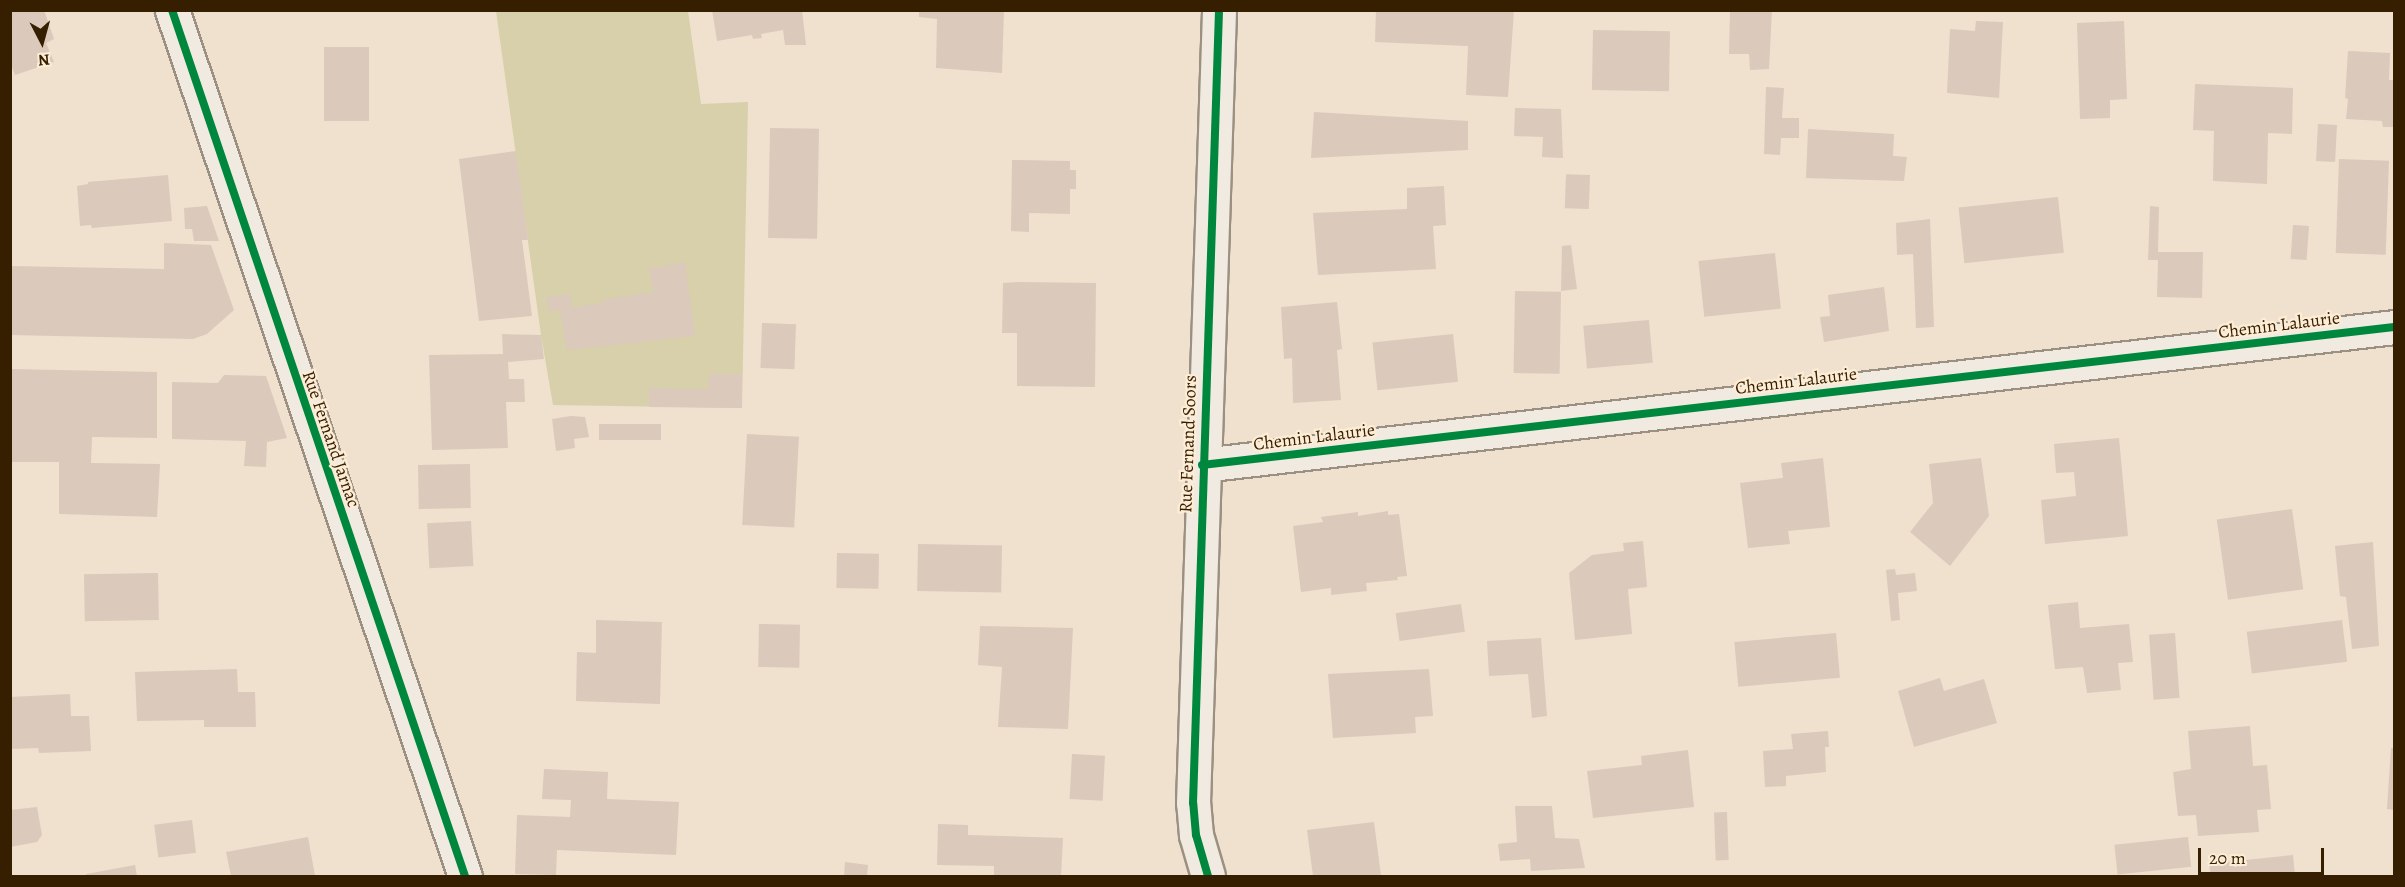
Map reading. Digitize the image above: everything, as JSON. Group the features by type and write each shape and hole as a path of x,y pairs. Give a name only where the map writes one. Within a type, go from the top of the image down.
{"street":[{"name":"Rue Fernand Jarnac","path":"172,10 465,876"},
{"name":"Rue Fernand Soors","path":"1208,876 1196,835 1193,803 1202,465 1219,10"},
{"name":"Chemin Lalaurie","path":"1202,465 2394,327"}],"shaded area":[{"path":"496,11 688,11 701,104 748,102 742,408 553,405 541,335"}],"building":[{"path":"10,10 44,10 54,39 46,43 54,62 15,75 10,62"},
{"path":"712,10 802,10 806,45 785,45 783,30 761,34 762,38 753,39 752,35 717,41"},
{"path":"919,10 1004,10 1002,73 936,68 937,19 919,17"},
{"path":"1376,10 1514,10 1508,97 1466,95 1468,46 1375,42"},
{"path":"1730,10 1772,10 1769,69 1750,70 1749,54 1729,54"},
{"path":"1976,21 2003,22 1999,98 1947,93 1950,29 1975,31"},
{"path":"2124,21 2127,99 2110,100 2110,118 2080,119 2077,23"},
{"path":"1593,30 1670,31 1669,91 1592,90"},
{"path":"324,47 369,47 369,121 324,121"},
{"path":"2348,51 2390,53 2389,80 2394,80 2394,127 2383,127 2382,121 2346,119"},
{"path":"2195,84 2293,88 2292,134 2268,133 2267,184 2213,181 2214,131 2193,130"},
{"path":"1766,87 1784,88 1782,118 1799,118 1799,138 1781,138 1780,155 1764,154"},
{"path":"1515,108 1561,109 1563,158 1542,157 1543,137 1514,136"},
{"path":"1314,112 1468,121 1468,150 1311,158"},
{"path":"2318,124 2337,125 2335,162 2316,161"},
{"path":"770,128 819,129 817,239 768,238"},
{"path":"1808,129 1894,134 1893,156 1907,157 1904,181 1806,178"},
{"path":"516,151 528,240 522,240 532,316 479,321 459,159"},
{"path":"2339,159 2389,161 2386,255 2336,253"},
{"path":"1012,160 1070,161 1070,170 1076,170 1076,189 1070,189 1070,214 1029,213 1029,232 1011,231"},
{"path":"1566,174 1590,175 1589,209 1565,208"},
{"path":"168,175 172,221 92,228 91,225 80,226 77,186 88,184 88,182"},
{"path":"1444,186 1446,225 1433,226 1436,269 1318,275 1313,213 1407,209 1407,188"},
{"path":"2058,197 2064,253 1964,263 1959,207"},
{"path":"207,206 219,241 194,241 192,229 185,229 184,208"},
{"path":"2150,206 2159,207 2158,252 2203,252 2202,298 2157,297 2158,260 2148,260"},
{"path":"1930,219 1934,327 1916,328 1913,254 1897,255 1896,223"},
{"path":"2293,225 2309,226 2307,260 2291,259"},
{"path":"164,243 211,245 234,310 207,334 193,339 10,335 10,266 164,269"},
{"path":"1571,245 1577,289 1561,291 1562,246"},
{"path":"1775,253 1781,309 1704,317 1698,261"},
{"path":"685,262 695,336 567,350 560,310 549,311 546,297 570,294 572,308 605,302 605,299 654,292 649,269"},
{"path":"1003,283 1096,283 1095,387 1017,386 1017,333 1002,333"},
{"path":"1884,287 1889,331 1824,342 1820,317 1830,316 1828,295"},
{"path":"1515,291 1561,292 1560,374 1514,373"},
{"path":"1337,302 1342,349 1337,350 1341,400 1293,403 1292,358 1284,359 1281,307"},
{"path":"1649,320 1653,363 1587,369 1583,326"},
{"path":"762,323 796,324 794,369 760,368"},
{"path":"502,334 541,335 544,359 508,362 509,379 524,379 525,402 506,402 508,448 432,450 429,355 503,354"},
{"path":"1453,334 1458,382 1377,390 1372,342"},
{"path":"10,369 157,372 157,438 92,437 91,463 160,464 157,517 59,514 59,462 11,462"},
{"path":"709,374 742,374 742,408 649,407 649,388 708,389"},
{"path":"224,375 266,376 287,438 267,442 266,467 244,466 246,441 172,439 172,382 218,383"},
{"path":"571,416 585,417 589,437 574,439 575,448 556,451 552,419"},
{"path":"599,424 661,424 661,440 599,440"},
{"path":"747,434 799,437 794,528 742,525"},
{"path":"2119,438 2128,536 2045,544 2041,500 2076,496 2074,472 2056,473 2054,444"},
{"path":"1823,458 1830,527 1788,531 1790,544 1748,548 1740,483 1783,478 1781,463"},
{"path":"1981,458 1989,516 1950,566 1910,532 1933,503 1929,464"},
{"path":"470,464 471,508 419,509 418,465"},
{"path":"2292,509 2303,589 2228,600 2217,520"},
{"path":"1388,511 1388,515 1399,514 1407,576 1397,577 1398,580 1366,583 1367,591 1331,595 1331,588 1301,592 1293,526 1323,522 1321,517 1358,512 1358,516"},
{"path":"471,521 473,566 429,568 427,523"},
{"path":"1643,541 1647,587 1628,589 1632,634 1575,640 1569,573 1592,555 1624,551 1623,543"},
{"path":"2373,542 2379,646 2352,649 2346,597 2340,596 2335,546"},
{"path":"918,544 1002,545 1001,592 917,591"},
{"path":"837,553 879,554 878,589 836,588"},
{"path":"1895,569 1896,575 1915,573 1917,591 1898,593 1900,620 1891,621 1886,570"},
{"path":"158,573 159,620 85,621 84,574"},
{"path":"2078,602 2080,628 2129,624 2133,662 2118,663 2121,690 2087,693 2083,667 2055,669 2048,605"},
{"path":"1461,604 1465,632 1400,641 1396,613"},
{"path":"596,620 662,622 660,704 576,701 577,652 596,653"},
{"path":"2342,620 2347,662 2252,673 2247,632"},
{"path":"759,624 800,625 799,668 758,667"},
{"path":"980,626 1073,628 1068,729 998,727 1002,667 978,665"},
{"path":"1836,633 1840,678 1738,687 1734,642"},
{"path":"2175,633 2180,698 2154,700 2149,635"},
{"path":"1541,638 1547,716 1532,718 1528,674 1489,676 1487,641"},
{"path":"237,669 238,692 255,692 256,727 204,727 204,720 137,721 135,672"},
{"path":"1429,669 1433,716 1415,717 1416,733 1333,738 1328,674"},
{"path":"1940,678 1944,691 1984,679 1997,723 1914,747 1898,691"},
{"path":"70,694 71,716 89,716 91,751 39,753 38,748 10,749 10,697"},
{"path":"2250,726 2253,766 2267,765 2271,809 2257,810 2259,832 2198,836 2196,815 2178,816 2173,772 2191,769 2188,731"},
{"path":"1828,731 1829,747 1825,747 1826,772 1786,776 1786,786 1765,787 1763,751 1793,749 1791,734"},
{"path":"2391,748 2394,748 2394,810 2387,809"},
{"path":"1688,750 1694,807 1593,818 1587,771 1642,765 1641,756"},
{"path":"1072,754 1105,756 1103,801 1070,799"},
{"path":"544,769 608,772 607,799 679,802 676,855 557,850 556,875 515,874 517,815 570,817 571,800 542,799"},
{"path":"1515,806 1552,806 1555,838 1579,839 1585,868 1531,871 1530,859 1500,861 1498,844 1517,842"},
{"path":"37,807 42,835 37,842 10,847 10,810"},
{"path":"1714,812 1727,812 1729,860 1716,860"},
{"path":"192,820 196,853 158,857 154,825"},
{"path":"1374,822 1381,876 1313,876 1307,830"},
{"path":"938,824 968,825 968,835 1063,838 1061,876 994,876 994,866 937,865"},
{"path":"308,837 315,876 231,876 226,852"},
{"path":"2188,837 2191,867 2118,875 2114,845"},
{"path":"2293,855 2295,876 2211,876 2209,864"},
{"path":"845,862 868,865 867,876 844,876"},
{"path":"135,865 137,876 86,876 86,874"}],"cycle path":[{"path":"172,10 465,876"},
{"path":"1208,876 1196,835 1193,803 1219,10"},
{"path":"1202,465 2394,327"}]}
